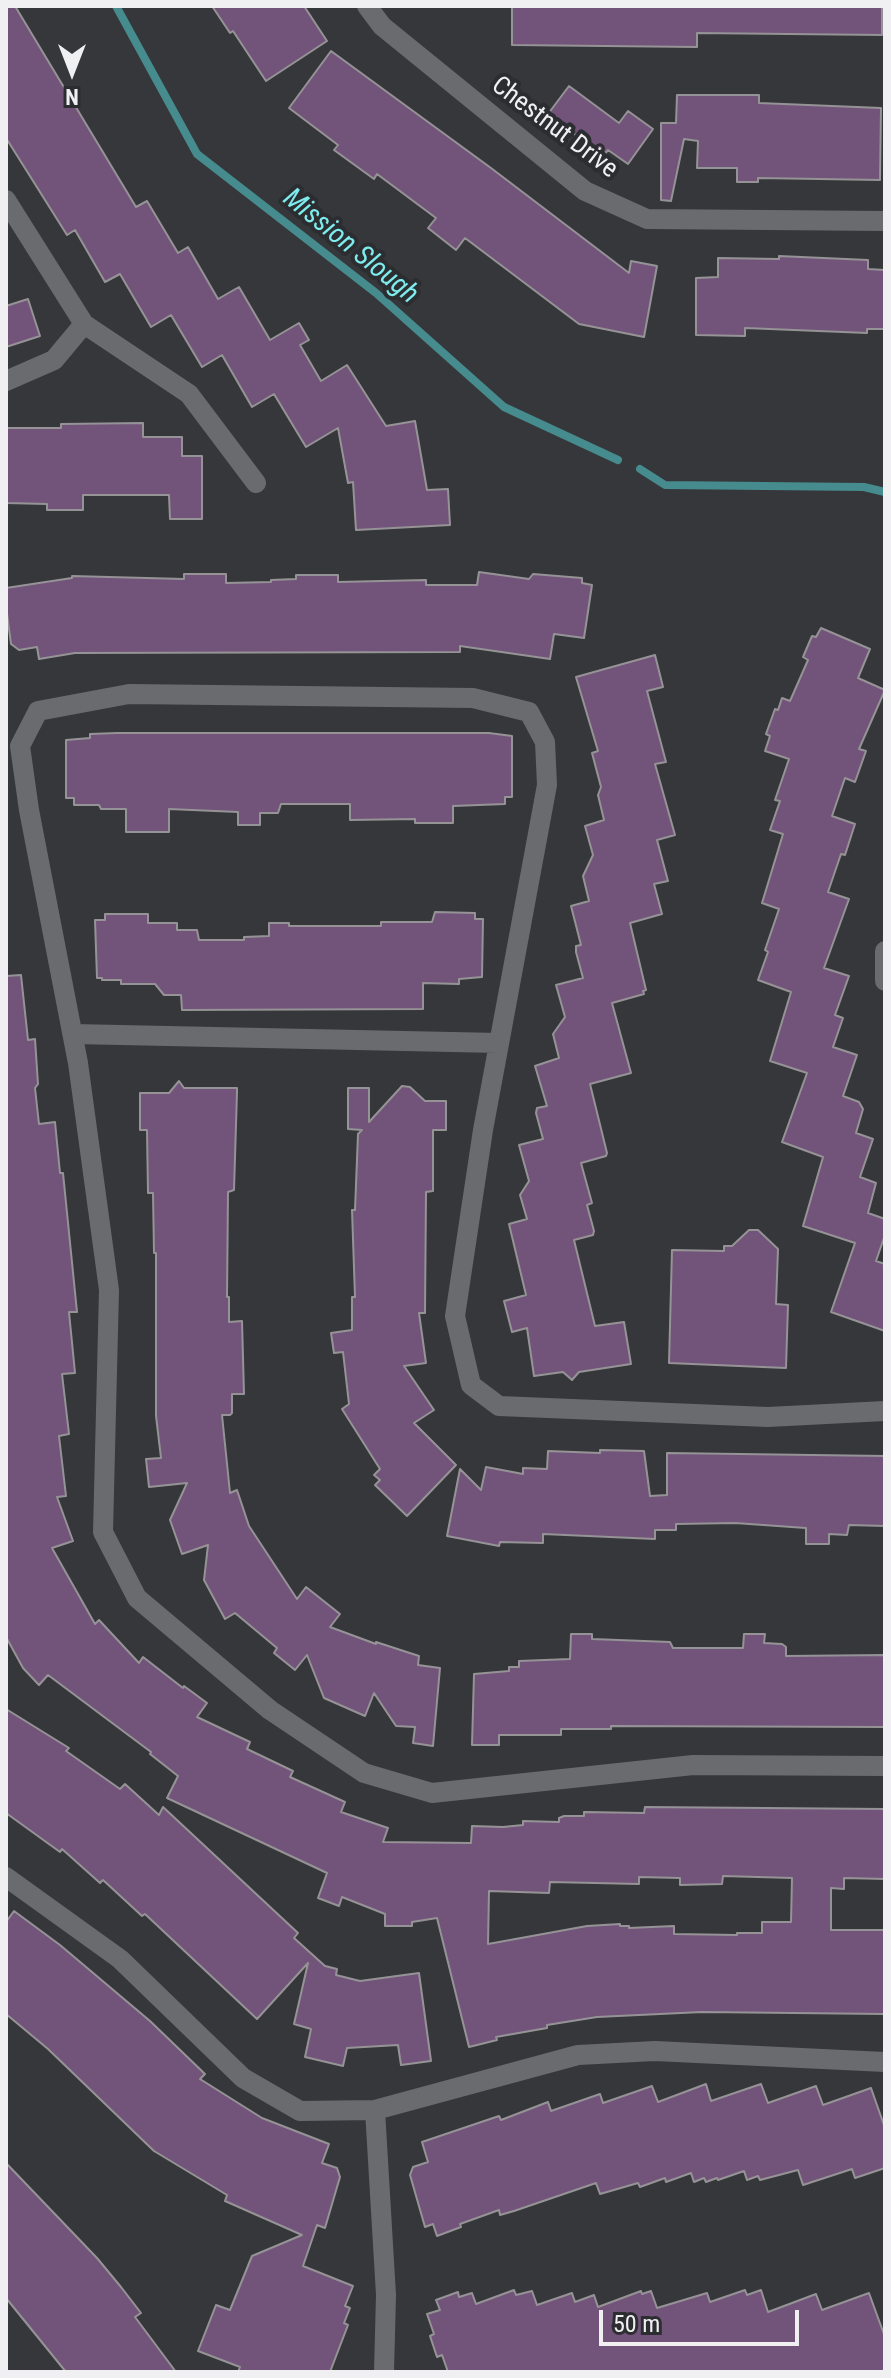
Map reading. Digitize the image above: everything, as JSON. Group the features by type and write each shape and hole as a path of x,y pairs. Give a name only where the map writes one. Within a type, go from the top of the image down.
{"street":[{"name":"Chestnut Drive","path":"367,6 382,26 585,191 647,219 885,221"},
{"path":"6,200 84,324 189,394 256,483"},
{"path":"6,381 54,360 84,324"},
{"path":"885,1411 768,1417 499,1406 471,1385 455,1316 483,1130 547,785 545,742 529,712 473,698 129,694 38,711 20,746 29,810 73,1034 109,1290 103,1532 137,1598 270,1710 364,1773 432,1793 693,1765 885,1766"},
{"path":"885,951 885,981"},
{"path":"73,1034 499,1043"},
{"path":"6,1877 120,1959 243,2078 300,2111 375,2110 578,2055 655,2051 885,2062"},
{"path":"375,2110 386,2295 384,2372"}],"building":[{"path":"6,6 15,6 136,207 147,201 178,253 188,247 218,299 239,287 270,340 299,323 309,340 300,345 321,381 347,365 386,426 415,421 427,490 448,489 450,525 356,530 353,482 348,483 338,428 306,447 274,394 252,407 222,355 202,367 171,315 151,327 120,274 105,282 75,230 67,235 6,138"},
{"path":"212,6 304,6 327,41 266,81 233,31 230,33"},
{"path":"512,6 882,6 882,35 697,33 697,47 512,45"},
{"path":"331,51 629,273 631,261 657,266 644,337 579,324 465,238 456,250 428,228 436,218 377,174 374,179 334,150 338,145 289,108"},
{"path":"569,86 619,123 628,111 653,129 628,164 608,150 603,156 548,114"},
{"path":"677,95 759,95 759,103 881,108 880,180 758,178 758,182 737,182 737,168 697,168 698,141 684,139 671,201 661,200 661,123 676,123"},
{"path":"779,256 868,260 868,269 885,270 885,329 867,329 867,333 745,328 745,336 696,335 696,278 718,277 718,258 779,259"},
{"path":"28,299 40,336 6,347 6,306"},
{"path":"143,423 143,437 182,437 182,456 202,456 202,519 170,519 169,495 83,495 83,510 47,510 47,504 6,503 6,428"},
{"path":"479,572 529,579 533,574 582,578 582,583 592,585 584,638 554,634 550,659 460,646 460,652 75,653 39,659 37,647 19,650 11,644 6,606 6,588 72,576 184,579 184,574 226,574 226,583 271,582 296,579 296,575 338,575 338,582 426,580 426,585 477,585"},
{"path":"821,628 870,649 858,678 885,690 859,749 866,751 855,782 845,778 832,816 855,824 828,892 849,899 824,968 849,976 835,1015 843,1018 833,1047 857,1055 843,1096 859,1102 863,1109 856,1133 873,1139 860,1177 876,1183 868,1213 885,1219 885,1235 876,1261 885,1264 885,1331 831,1312 855,1243 803,1226 823,1157 782,1142 807,1073 770,1061 791,992 758,980 779,909 762,903 783,834 770,830 780,801 775,800 789,759 765,751 770,736 766,734 782,698 790,701 808,660 803,657 812,636 816,637"},
{"path":"655,655 663,687 647,691 666,762 655,764 675,835 657,840 668,881 654,884 662,914 630,923 646,990 644,994 612,1003 631,1073 590,1084 607,1153 606,1156 581,1163 592,1203 587,1205 594,1231 593,1235 574,1240 595,1326 624,1322 631,1364 579,1372 572,1380 563,1372 534,1376 527,1328 512,1332 504,1301 526,1295 509,1224 527,1219 520,1195 529,1181 519,1145 543,1139 536,1113 537,1108 547,1106 535,1066 559,1058 553,1034 565,1017 556,985 583,978 576,952 576,946 581,945 571,906 589,901 583,876 593,855 585,826 604,820 598,795 601,787 592,753 598,751 576,677"},
{"path":"489,733 512,736 512,797 505,797 505,804 453,806 453,823 415,823 415,819 350,820 350,804 281,804 278,813 260,813 260,825 238,825 238,812 169,809 169,832 126,832 126,809 74,805 74,798 66,798 66,740 90,738 90,734"},
{"path":"435,912 475,913 475,919 483,919 482,977 459,979 459,984 423,983 423,1009 182,1010 181,995 164,995 155,984 121,984 121,980 97,978 95,920 105,920 105,914 148,914 148,923 177,923 177,930 197,930 199,940 244,940 244,937 269,936 269,923 289,923 289,926 381,926 381,922 432,922"},
{"path":"21,975 28,1040 35,1039 39,1124 55,1122 77,1312 69,1312 75,1373 62,1374 69,1434 59,1436 66,1496 57,1497 73,1541 52,1548 95,1624 99,1620 139,1663 143,1657 207,1703 197,1717 250,1742 247,1749 293,1771 290,1777 345,1802 341,1812 388,1828 383,1842 471,1843 472,1826 503,1827 523,1825 523,1821 559,1822 559,1818 564,1816 584,1816 584,1812 644,1813 645,1807 885,1809 885,1879 844,1878 844,1889 831,1888 831,1930 885,1930 885,2014 702,2012 597,2017 547,2025 547,2028 496,2037 497,2040 469,2047 437,1918 412,1922 412,1926 385,1926 385,1914 342,1897 339,1906 318,1898 327,1873 167,1798 178,1776 48,1675 39,1685 23,1668 6,1637 6,976","holes":["723,1876 792,1878 791,1922 762,1922 762,1933 674,1934 674,1926 629,1928 620,1924 587,1926 488,1944 489,1891 549,1893 550,1882 639,1884 639,1877 680,1878 680,1885 722,1884"]},
{"path":"179,1081 184,1088 237,1088 234,1190 228,1192 227,1297 229,1322 242,1321 244,1394 232,1394 232,1413 222,1415 230,1493 237,1490 249,1526 297,1599 306,1587 340,1614 330,1627 419,1656 418,1665 440,1668 433,1746 413,1743 415,1727 396,1726 374,1693 365,1716 324,1698 307,1655 295,1670 274,1653 277,1648 235,1613 225,1619 204,1580 208,1545 182,1554 170,1520 187,1483 149,1487 146,1459 161,1458 156,1416 153,1193 148,1193 147,1130 140,1130 140,1093 169,1093"},
{"path":"402,1086 410,1087 425,1101 446,1101 446,1130 433,1130 433,1191 426,1192 425,1313 419,1313 426,1363 404,1366 434,1410 414,1423 456,1465 407,1516 375,1485 380,1480 374,1475 380,1469 342,1409 349,1404 343,1352 334,1353 331,1333 352,1330 352,1297 355,1297 352,1210 355,1210 358,1134 362,1130 348,1129 348,1088 369,1088 369,1122"},
{"path":"749,1230 758,1230 778,1249 776,1304 788,1305 786,1368 669,1363 672,1250 724,1251 724,1246 732,1246"},
{"path":"600,1450 644,1451 650,1496 667,1495 667,1453 885,1456 885,1526 849,1525 847,1535 829,1534 829,1544 806,1544 806,1528 735,1523 676,1524 676,1530 655,1530 655,1539 543,1534 543,1543 500,1542 499,1546 447,1536 460,1469 481,1490 486,1467 523,1474 523,1468 547,1469 548,1451 600,1453"},
{"path":"571,1634 592,1634 592,1639 670,1642 673,1648 743,1648 744,1634 765,1634 764,1643 782,1644 786,1647 786,1656 885,1655 885,1727 611,1726 611,1729 561,1729 561,1735 499,1735 499,1745 472,1745 474,1674 509,1671 509,1667 519,1667 519,1661 570,1659"},
{"path":"6,1709 69,1748 66,1751 120,1789 125,1784 159,1815 163,1807 298,1933 294,1938 325,1966 337,1969 336,1975 360,1981 419,1973 431,2061 401,2065 398,2045 347,2048 343,2066 305,2057 311,2029 294,2024 308,1963 257,2019 145,1914 142,1916 103,1880 100,1883 62,1849 60,1852 6,1813"},
{"path":"14,1911 60,1945 150,2021 205,2074 200,2079 262,2118 329,2144 322,2163 337,2168 340,2177 325,2228 317,2225 303,2266 353,2286 345,2306 350,2308 344,2323 348,2325 330,2372 238,2372 240,2367 198,2351 216,2305 230,2310 252,2256 302,2235 225,2201 227,2195 154,2151 48,2049 6,2014 6,1922"},
{"path":"706,2084 711,2101 761,2084 768,2103 816,2086 823,2105 871,2088 885,2128 885,2168 855,2178 852,2169 803,2185 798,2170 760,2180 758,2176 747,2180 744,2171 706,2182 704,2178 694,2182 691,2173 666,2182 665,2178 640,2187 638,2183 600,2194 596,2183 500,2215 499,2210 437,2236 433,2224 425,2227 410,2175 413,2167 428,2162 422,2142 499,2116 501,2120 548,2102 551,2111 600,2094 603,2103 652,2086 658,2102"},
{"path":"6,2163 121,2287 141,2313 135,2317 176,2372 66,2372 6,2298"},
{"path":"514,2290 516,2295 532,2291 537,2305 572,2293 575,2302 594,2295 598,2307 641,2291 642,2294 651,2291 657,2308 707,2293 710,2302 745,2290 747,2295 761,2290 768,2312 816,2294 822,2310 869,2293 885,2337 885,2372 448,2372 442,2355 437,2357 430,2336 434,2334 427,2314 440,2310 436,2300 458,2292 459,2297 472,2293 476,2304"}],"waterway":[{"name":"Mission Slough","path":"116,6 197,154 376,293 504,407 618,460"},
{"name":"Mission Slough","path":"640,469 665,485 864,487 885,492"}]}
